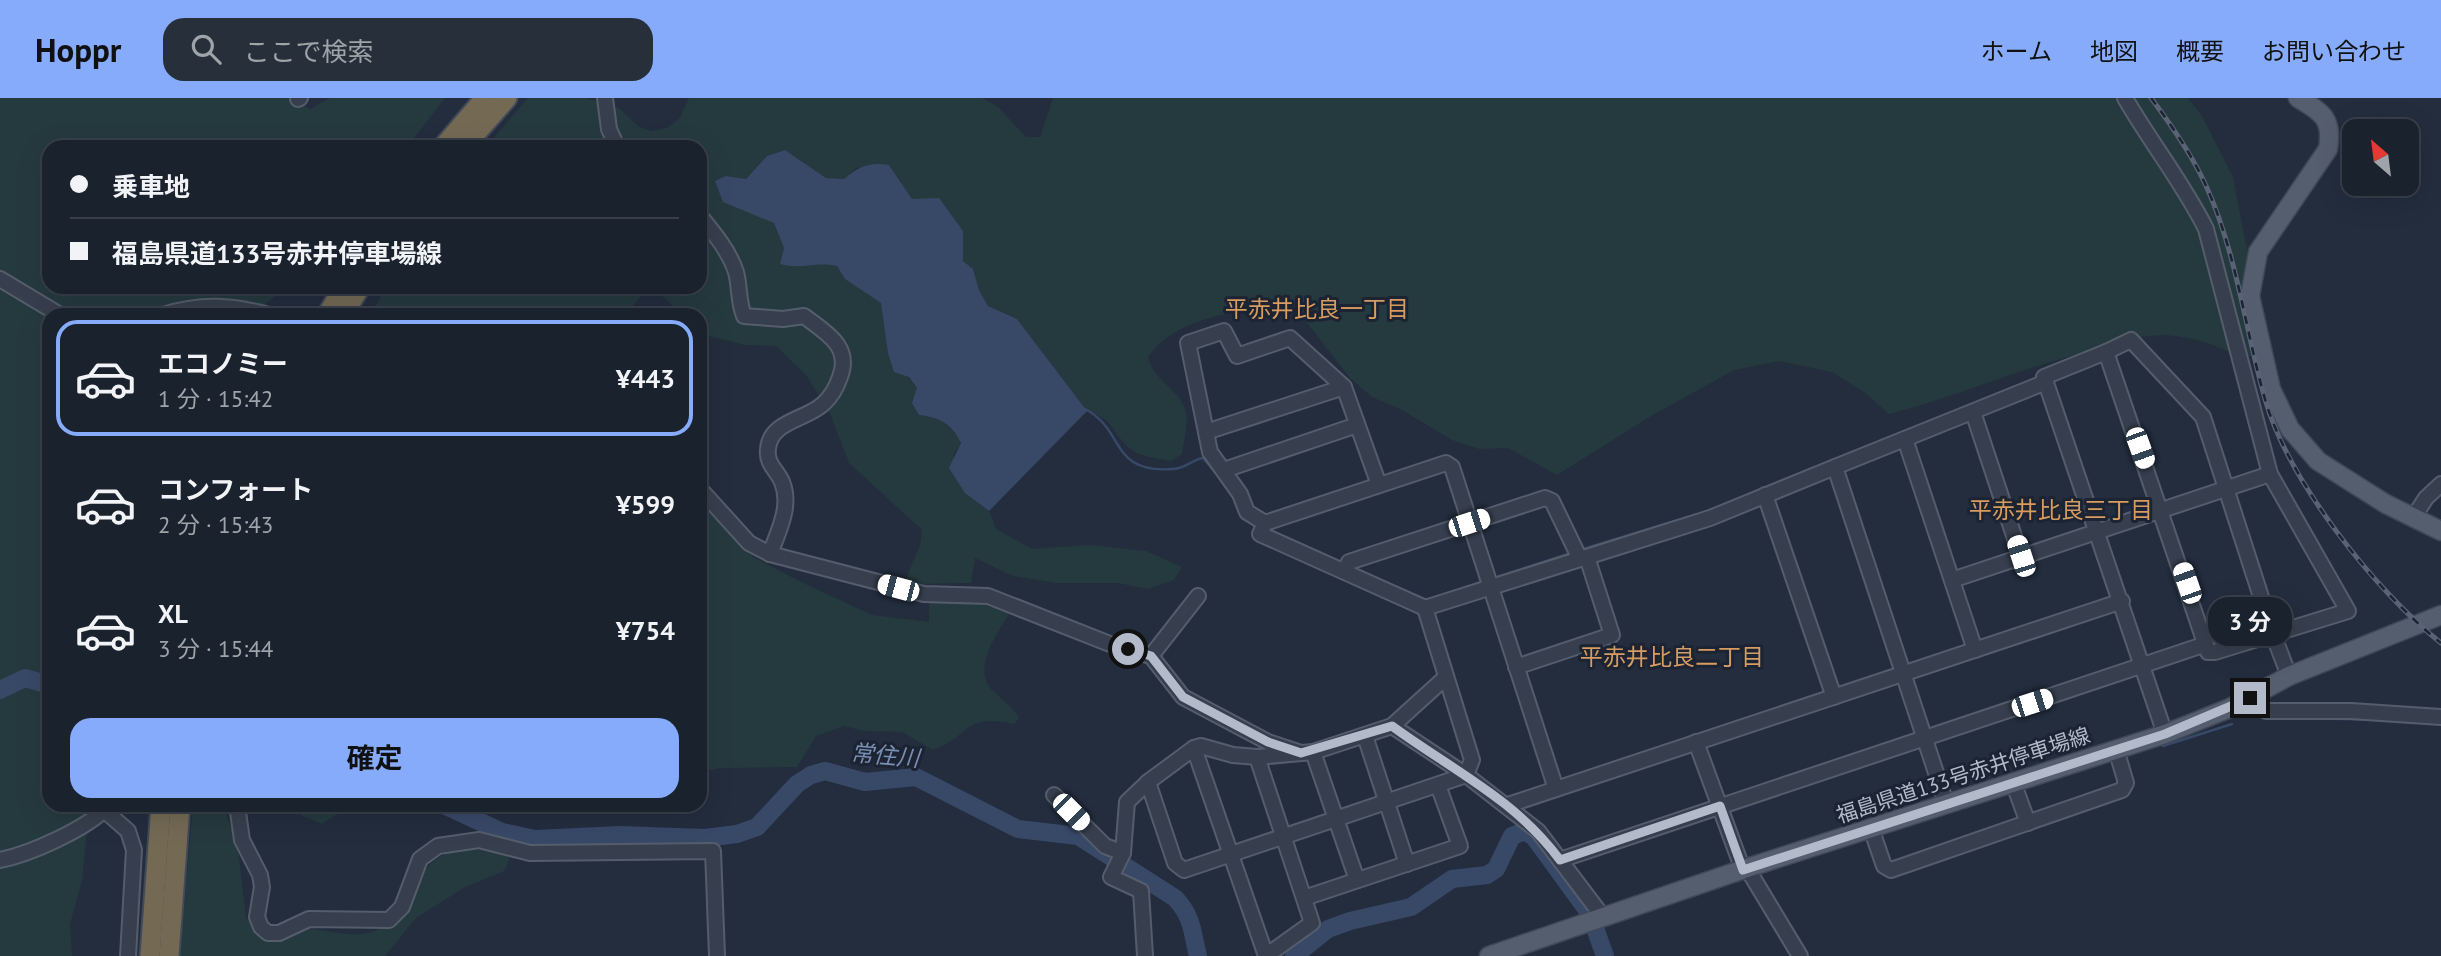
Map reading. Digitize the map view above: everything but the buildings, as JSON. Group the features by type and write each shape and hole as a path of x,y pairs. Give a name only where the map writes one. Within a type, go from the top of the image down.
{"highway":[{"path":"449,140 485,98"},
{"path":"470,140 507,98"},
{"path":"150,956 160,812"},
{"path":"169,956 179,812"}],"main road":[{"path":"2298,98 2325,116 2332,129 2328,149 2258,252 2250,296 2272,389 2295,436 2318,461 2413,518 2441,531"},
{"name":"福島県道133号赤井停車場線","path":"1489,956 1745,869 2165,734 2250,698 2289,676 2441,615"}],"street":[{"path":"605,98 609,130 614,140"},
{"path":"2106,352 2162,510 2208,652 2348,611 2270,474 2206,229 2188,193 2150,141 2125,98"},
{"path":"707,225 727,252 737,274 738,300 744,316 783,319 804,316 841,345 845,366 837,386 823,405 776,430 768,447 769,463 782,482 787,500 770,554"},
{"path":"0,279 48,308"},
{"path":"186,308 227,305 239,308"},
{"path":"1264,527 1247,512 1240,494 1210,452 1188,343 1224,331 1237,356 1290,338 1344,387 1380,485"},
{"path":"2165,734 2044,377 2131,341 2203,417 2289,676"},
{"path":"1425,608 1488,582 1710,518 2046,382"},
{"path":"1206,432 1344,387"},
{"path":"1973,412 2021,556"},
{"path":"1224,470 1357,425"},
{"path":"1905,439 1975,650"},
{"path":"1148,782 1175,863 1184,870 1466,775 1472,760 1425,608 1347,566 1260,534 1264,527 1446,463 1452,467 1556,789"},
{"path":"1835,467 1946,803"},
{"path":"1952,580 2270,474"},
{"path":"2413,518 2426,498 2441,484"},
{"path":"1765,495 1834,697"},
{"path":"707,497 750,544 770,554 924,594 988,596 1115,646 1151,656 1183,697 1268,742 1307,752"},
{"path":"1347,566 1545,498 1552,501 1579,554 1612,635 1516,667"},
{"path":"1151,656 1198,596"},
{"path":"1508,805 2122,601"},
{"path":"1560,860 2206,644"},
{"path":"1145,956 1141,891 1111,877 1120,861 1127,802 1148,782 1194,748 1201,746 1233,755 1257,757 1307,752 1364,736 1392,726 1446,677"},
{"path":"2250,698 2266,711 2361,711 2441,718"},
{"path":"1392,726 1508,805 1538,831 1560,860 1596,919"},
{"path":"1364,736 1407,863"},
{"path":"1696,742 1745,869 1797,955"},
{"path":"1194,748 1266,956 1312,923 1257,757"},
{"path":"1871,828 1884,866 1891,870 2122,790 2126,783 2116,749"},
{"path":"1307,752 1336,818 1357,880"},
{"path":"2013,782 2028,823"},
{"path":"1304,898 1460,846 1438,785"},
{"path":"1054,795 1120,861"},
{"path":"0,860 27,853 99,812"},
{"path":"110,812 128,831 134,850 128,956"},
{"path":"238,812 242,840 260,875 262,887 257,917 261,927 268,933 279,933 309,919 389,920 402,907 420,859 438,846 479,840 530,853 713,851 717,956"}],"green space":[{"path":"0,98 291,98 310,109 330,98 445,98 412,140 42,140 42,294 278,294 260,308 42,308 42,812 96,812 86,838 82,881 70,924 72,956 0,956"},
{"path":"528,98 587,98 619,108 639,127 652,131 667,128 679,119 689,98 982,98 998,107 1026,137 1040,137 1053,98 2188,98 2202,116 2233,177 2250,266 2256,354 2243,358 2221,348 2183,337 2139,337 1889,414 1864,392 1832,372 1779,361 1734,370 1651,416 1557,475 1508,448 1479,449 1452,440 1402,410 1372,397 1350,378 1297,310 1285,302 1229,313 1192,324 1160,343 1148,357 1155,373 1179,398 1186,413 1182,454 1171,461 1137,453 1122,441 1107,421 1087,411 1017,319 988,306 979,290 973,269 963,261 963,231 912,199 889,165 856,168 844,179 826,178 785,150 767,156 746,179 726,176 761,217 774,223 784,248 780,264 824,263 837,266 845,279 882,303 888,353 917,388 919,415 944,423 957,436 961,443 953,455 978,503 989,511 996,529 1032,549 1089,545 1146,551 1182,567 1174,580 1148,589 1118,583 1057,583 1013,576 975,558 971,583 906,584 920,544 921,529 849,463 829,411 806,375 776,346 746,345 707,336 707,308 675,308 660,294 707,294 707,140 492,140"},
{"path":"382,294 642,294 632,308 375,308"},
{"path":"707,511 753,557 872,615 929,622 929,601 983,604 1009,614 988,651 985,672 986,681 992,690 1019,718 1014,724 985,721 933,750 902,732 864,731 844,726 816,736 797,767 707,771"},
{"path":"192,812 226,812 238,847 246,918 268,933 295,928 346,934 375,931 391,922 402,911 425,871 435,860 450,853 482,849 496,851 510,859 504,871 465,887 416,918 385,956 180,956"},
{"path":"300,812 340,812 322,824 301,815"}],"water":[{"path":"785,150 826,178 844,179 865,166 889,165 912,199 939,198 963,231 963,261 973,269 979,290 988,306 1017,319 1087,411 989,511 965,493 949,468 961,443 957,436 944,423 919,415 912,403 917,388 909,377 894,372 888,353 881,303 845,279 837,266 780,264 784,248 774,223 723,202 715,181 726,176 746,179 767,156"}],"waterway":[{"path":"1928,422 2038,378"},
{"path":"1085,409 1098,418 1120,449 1138,465 1153,469 1177,469 1203,458 1221,479"},
{"path":"1235,499 1241,517 1257,527"},
{"path":"1580,550 1711,510"},
{"path":"2094,547 2109,593"},
{"path":"1494,578 1571,553"},
{"path":"1353,568 1427,600 1484,581"},
{"name":"常住川","path":"0,690 25,678 42,683"},
{"path":"2306,718 2383,720"},
{"path":"2163,746 2232,724"},
{"name":"常住川","path":"459,812 502,832 535,839 620,835 705,838 737,834 757,827 797,784 811,775 825,771 865,782 916,777 1018,829 1078,836 1175,898 1189,918 1198,956"},
{"name":"常住川","path":"1294,956 1328,929 1411,907 1452,879 1487,875 1496,869 1512,836 1525,831 1534,837 1590,914 1605,956"}],"railway":[{"path":"2151,98 2195,164 2217,213 2233,266 2265,399 2276,431 2293,464 2313,498 2362,564 2415,621 2441,643"}],"district":[{"name":"平赤井比良一丁目","path":"1317,308"},
{"name":"平赤井比良三丁目","path":"2061,509"},
{"name":"平赤井比良二丁目","path":"1672,656"}],"route":[{"path":"1128,649 1151,656 1183,697 1268,742 1301,753 1313,752 1392,726 1508,805 1538,831 1560,860 1720,806 1743,870 2165,734 2250,698"}]}
